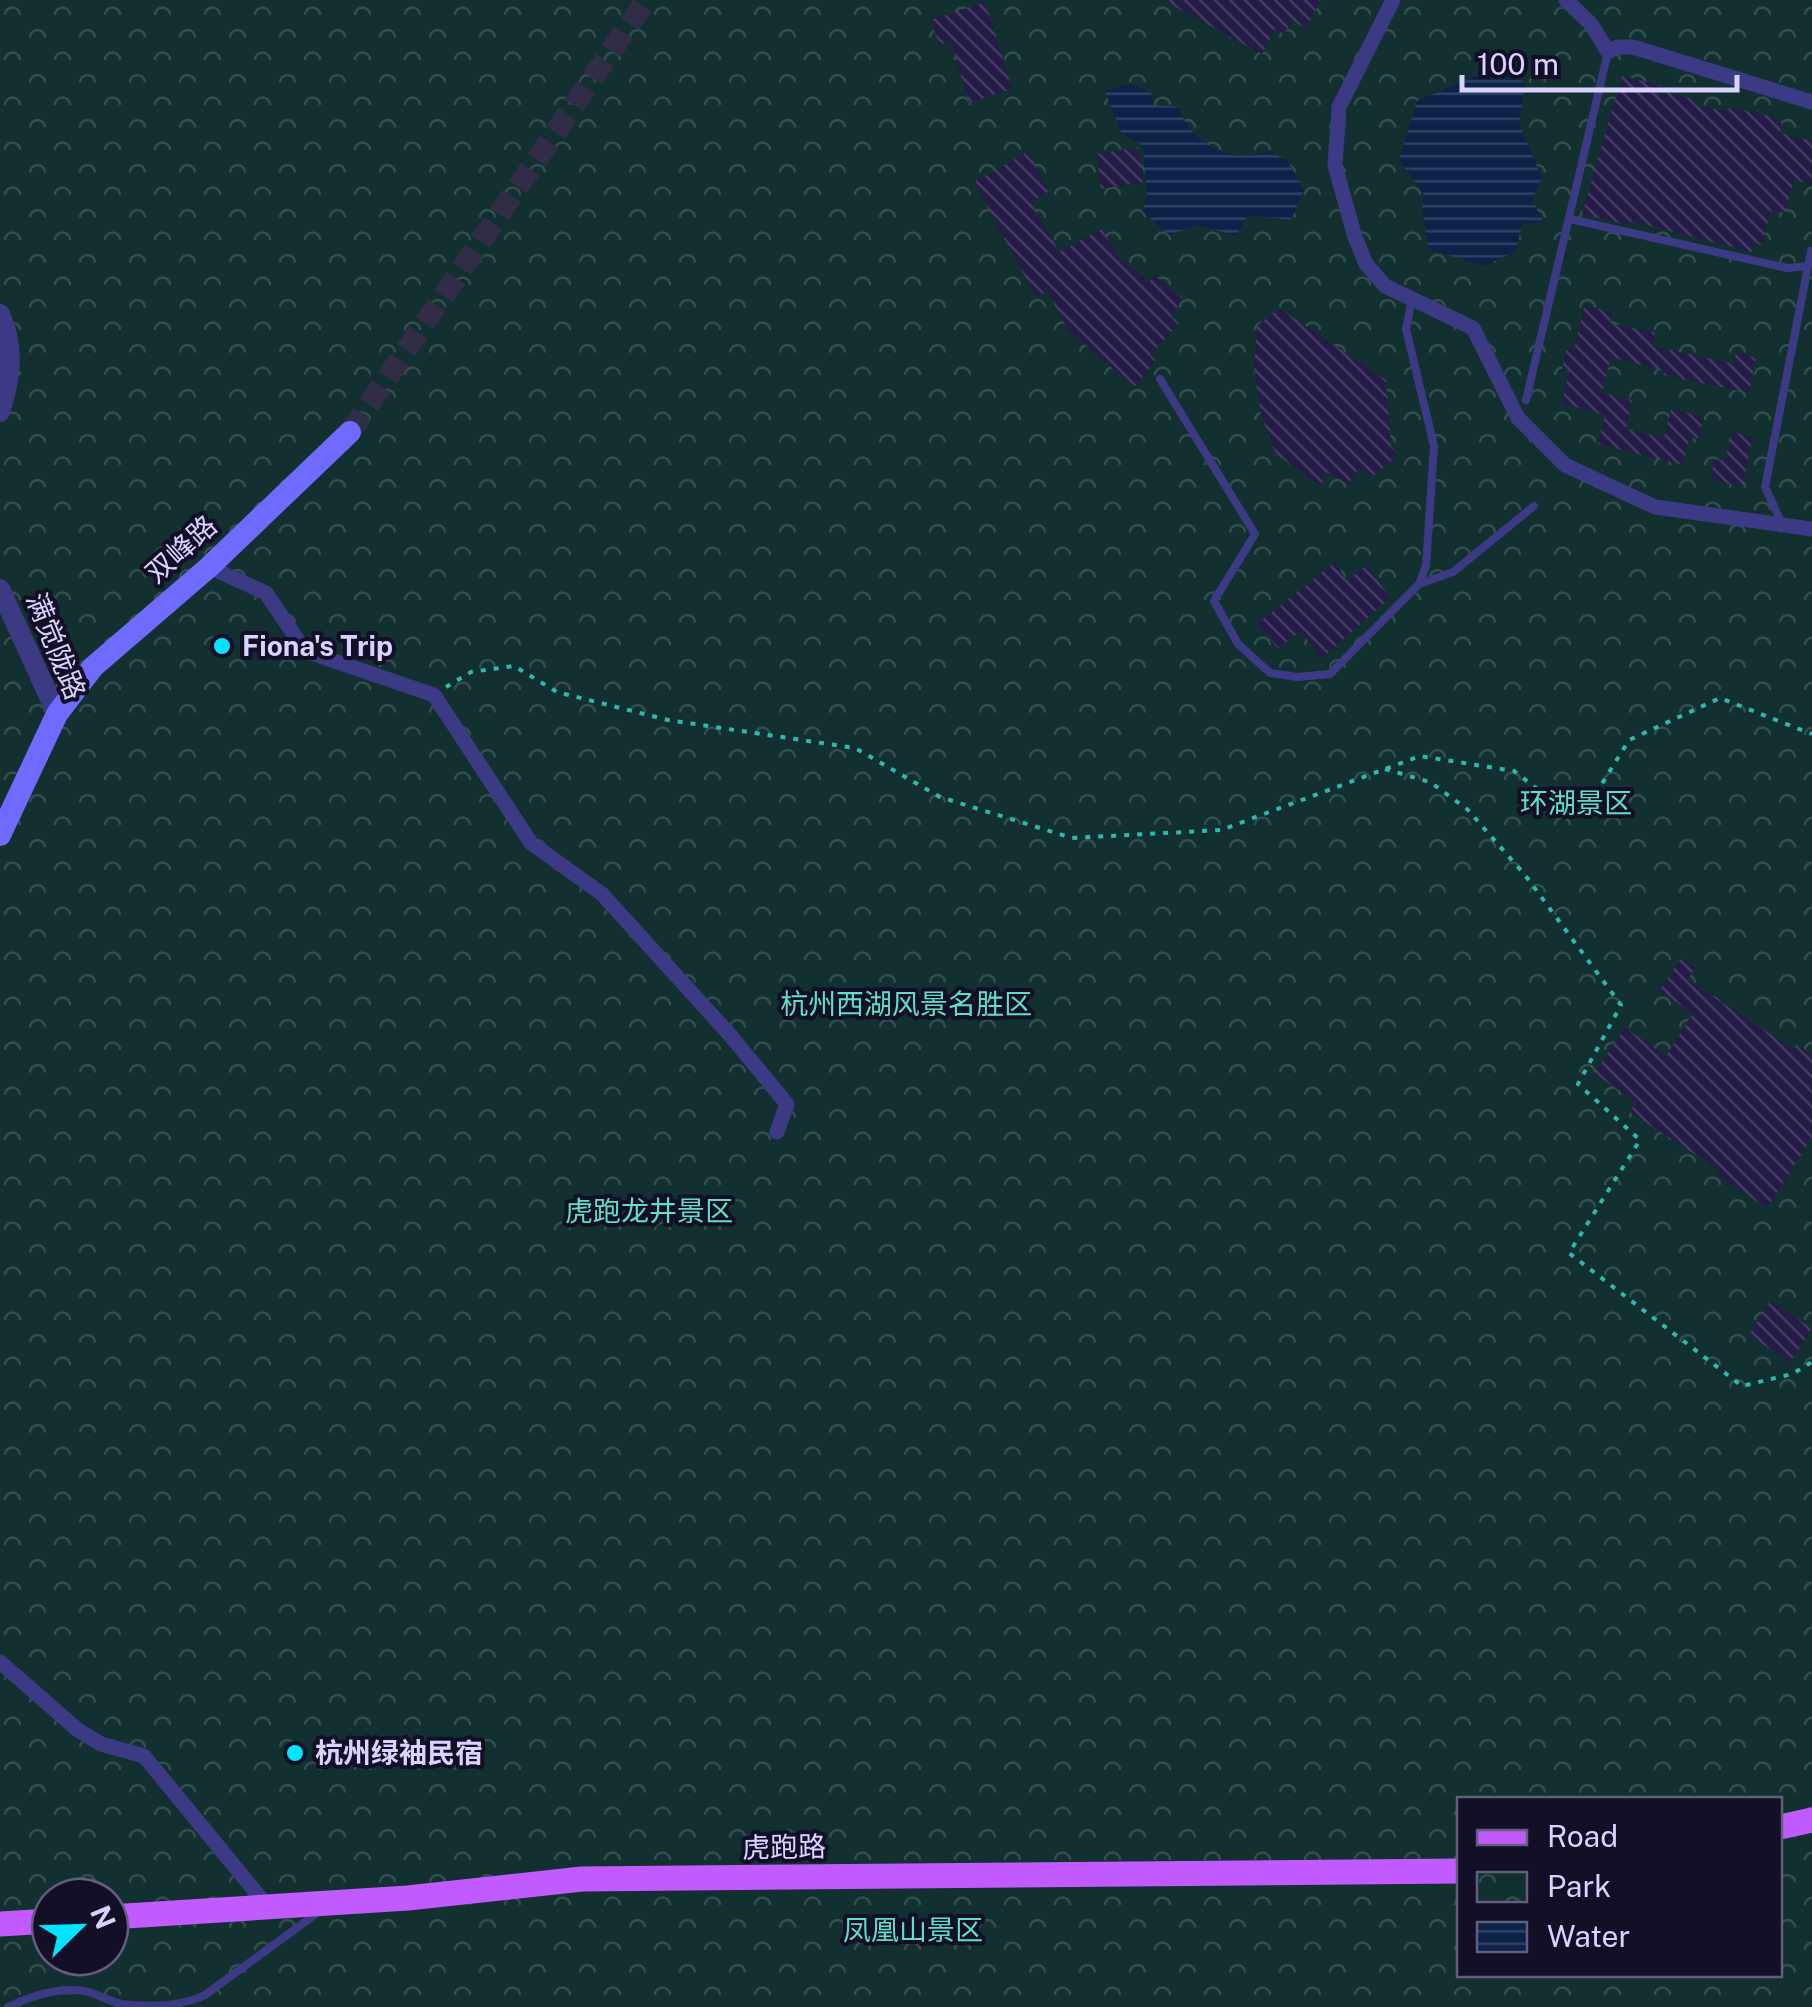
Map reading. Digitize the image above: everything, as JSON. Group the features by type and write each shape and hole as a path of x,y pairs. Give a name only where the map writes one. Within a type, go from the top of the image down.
{"main road":[{"name":"双峰路","path":"57,714 93,667 208,567 350,432"},
{"name":"满觉陇路","path":"0,834 57,714"},
{"path":"1782,1827 1812,1820"},
{"name":"虎跑路","path":"130,1915 332,1903 582,1880 1457,1870"},
{"path":"0,1924 30,1922"}],"street":[{"path":"1393,0 1339,107 1335,166 1366,264 1386,286 1473,328 1518,418 1565,465 1654,506 1812,529"},
{"path":"1566,0 1591,24 1608,52 1617,47 1633,48 1812,102"},
{"path":"0,314 10,352 11,376 0,412"},
{"path":"208,567 266,593 306,651 434,695 530,842 602,894 787,1104 777,1132"},
{"name":"满觉陇路","path":"0,589 57,714"},
{"path":"0,1662 78,1730 101,1744 144,1756 268,1906"}],"lane":[{"path":"1526,400 1608,52"},
{"path":"1570,220 1787,268 1808,266"},
{"path":"1782,524 1765,488 1811,251"},
{"path":"1160,379 1254,534 1214,602 1238,644 1270,673 1296,677 1330,674 1419,584 1426,566 1434,446 1406,330 1412,299"},
{"path":"1419,584 1454,572 1534,506"},
{"path":"8,2007 63,1990 86,1991 120,2004 188,2004 332,1903"}],"path":[{"path":"434,695 471,672 514,666 557,692 668,720 855,748 940,797 1072,838 1221,830 1420,756 1514,771 1553,801 1584,811 1629,740 1720,698 1812,734"},
{"path":"1385,769 1430,782 1467,809 1525,875 1621,1005 1578,1084 1640,1140 1569,1253 1742,1386 1792,1374 1812,1362"}],"green space":[{"name":"虎跑龙井景区","path":"0,0 1812,0 1812,2007 0,2007"}],"water":[{"path":"1500,65 1525,83 1519,124 1542,178 1532,200 1544,222 1522,224 1516,251 1484,266 1429,249 1422,209 1424,194 1399,160 1417,101 1473,77 1486,77"},
{"path":"1130,84 1151,93 1154,105 1179,107 1192,132 1215,148 1242,156 1269,151 1287,160 1304,190 1291,220 1248,215 1236,236 1198,225 1169,235 1143,212 1147,192 1143,146 1121,132 1105,91"}],"building":[{"path":"1163,0 1321,0 1306,28 1292,21 1284,34 1275,29 1262,54"},
{"path":"985,2 1012,89 969,103 951,41 939,45 931,20"},
{"path":"1622,76 1660,85 1658,90 1696,100 1695,105 1770,116 1782,123 1780,133 1812,141 1812,185 1794,179 1785,213 1771,210 1762,246 1755,242 1752,252 1631,221 1630,225 1582,214"},
{"path":"1138,147 1144,182 1101,189 1097,154"},
{"path":"1028,152 1049,191 1031,202 1059,252 1102,229 1120,259 1150,282 1154,275 1183,298 1171,316 1179,323 1150,355 1156,360 1134,387 1068,330 1047,291 1036,297 974,182"},
{"path":"1585,305 1612,313 1610,323 1655,333 1652,346 1734,364 1736,352 1756,358 1749,393 1664,375 1664,371 1611,357 1602,393 1632,400 1626,429 1664,438 1671,409 1704,417 1698,439 1689,438 1683,465 1598,444 1605,415 1562,403 1569,371 1562,369 1567,348 1574,350"},
{"path":"1279,308 1386,380 1391,446 1398,455 1373,476 1358,469 1348,484 1327,472 1321,486 1276,454 1261,415 1254,368 1257,326"},
{"path":"1732,432 1753,437 1742,487 1710,479 1715,459 1725,461"},
{"path":"1335,562 1347,581 1367,565 1390,598 1321,659 1301,631 1278,648 1257,624"},
{"path":"1681,958 1696,968 1687,980 1793,1049 1796,1044 1812,1054 1812,1138 1767,1208 1718,1176 1720,1171 1630,1112 1636,1102 1594,1073 1625,1028 1666,1056 1693,1013 1659,991"},
{"path":"1770,1301 1812,1329 1790,1362 1749,1335"}],"tunnel":[{"path":"350,432 646,0"}],"place":[{"name":"Fiona's Trip","path":"222,646"},
{"name":"杭州绿袖民宿","path":"295,1753"}],"park label":[{"name":"环湖景区","path":"1576,803"},
{"name":"杭州西湖风景名胜区","path":"906,1004"},
{"name":"凤凰山景区","path":"913,1930"}]}
